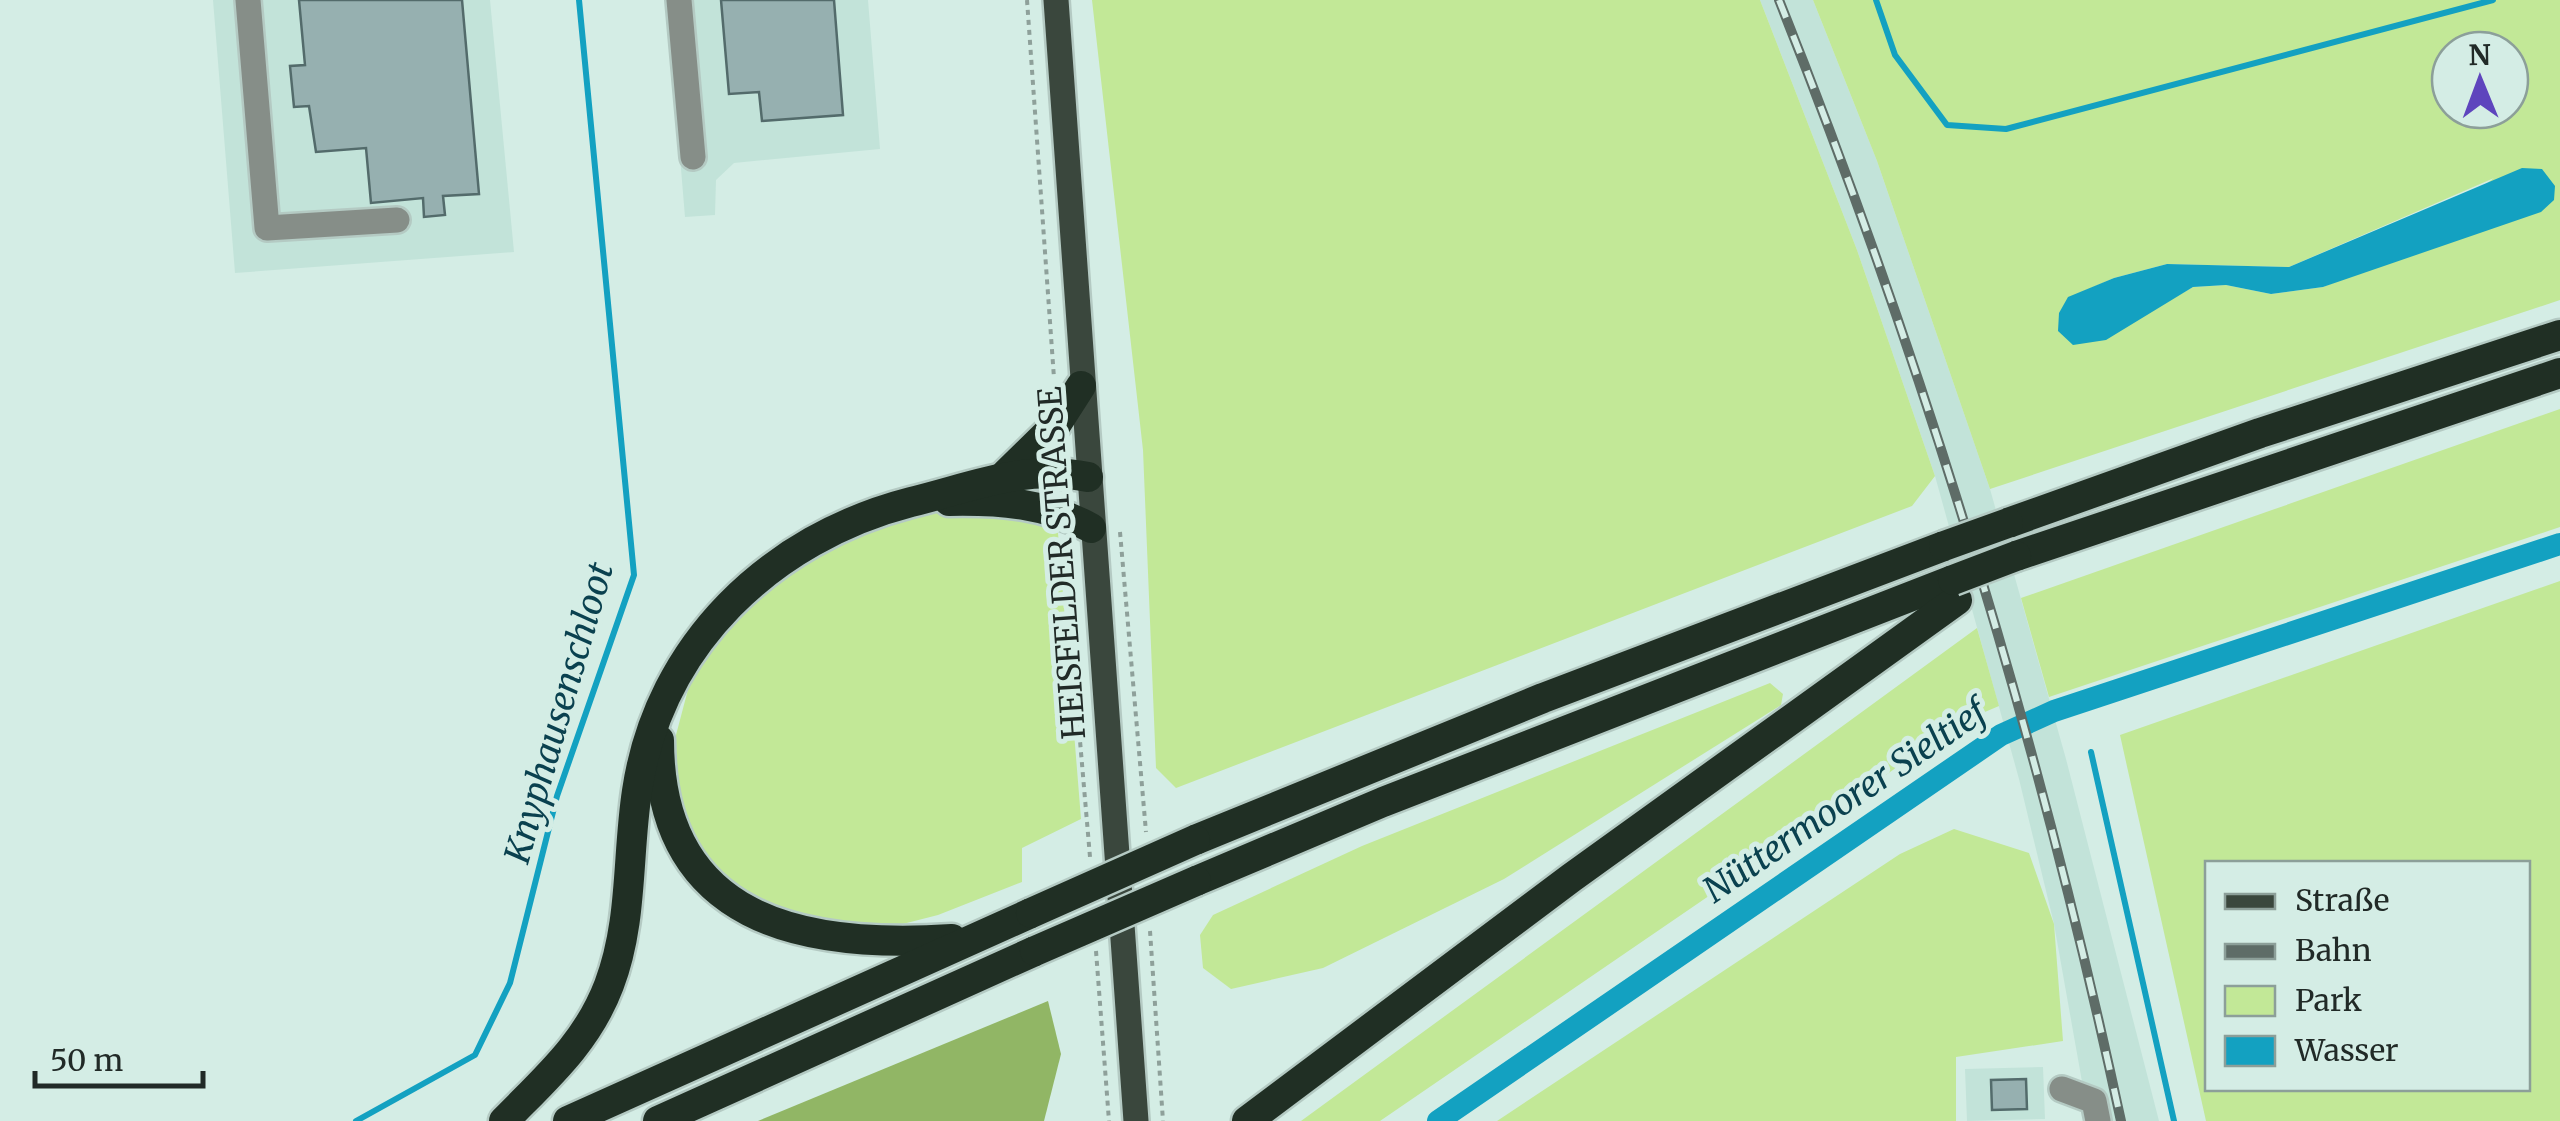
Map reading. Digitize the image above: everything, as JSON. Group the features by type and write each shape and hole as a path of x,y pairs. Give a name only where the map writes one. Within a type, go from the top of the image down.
{"highway":[{"path":"568,1121 1195,840 1544,698 2008,523 2260,433 2560,335"},
{"path":"1246,1121 1982,569 2560,373"},
{"path":"1006,474 1056,425 1081,386"},
{"path":"504,1121 564,1061 588,1028 608,987 626,914 643,756 659,713 694,646 717,615 774,563 848,521 1006,474 1060,471 1088,477"},
{"path":"916,501 1034,505 1061,512 1092,528"},
{"path":"658,1121 1196,880 1384,802 1955,590"},
{"path":"659,713 661,790 674,831 704,876 738,906 764,922 815,936 904,941 974,937"}],"main road":[{"name":"HEISFELDER STRASSE","path":"1056,0 1136,1121"}],"lane":[{"path":"248,0 267,228 396,220"},
{"path":"680,0 693,157"},
{"path":"2062,1090 2094,1101 2098,1121"}],"path":[{"path":"1150,941 1163,1121"},
{"path":"1097,957 1108,1121"}],"shaded area":[{"path":"213,0 490,0 514,252 235,273"},
{"path":"667,0 868,0 880,149 734,163 716,180 715,215 685,217"},
{"path":"1760,0 1813,0 1877,161 1990,489 2066,759 2159,1121 2089,1121 2054,924 2019,779 1935,476 1857,250"},
{"path":"2043,1067 2045,1119 1967,1121 1965,1069"}],"green space":[{"path":"1092,0 1760,0 1857,250 1935,476 1912,506 1176,788 1156,768 1143,450"},
{"path":"1813,0 2560,0 2560,300 1990,489 1877,161","holes":["2494,178 2376,266 2323,287 2271,294 2226,285 2193,287 2172,299 2068,298 2114,278 2167,264 2289,267"]},
{"path":"2560,409 2560,527 2049,697 2021,598"},
{"path":"945,509 1048,522 1058,533 1081,819 1022,848 1022,882 938,915 887,928 779,919 723,880 689,832 677,799 676,735 690,682 709,643 791,563 899,516"},
{"path":"2560,581 2560,1121 2206,1121 2120,735"},
{"path":"1977,628 1999,706 1966,720 1380,1121 1301,1121"},
{"path":"1770,683 1783,694 1781,705 1504,879 1323,968 1231,989 1203,968 1200,935 1213,915 1362,846"},
{"path":"1954,829 2029,853 2054,924 2063,1041 1956,1057 1956,1121 1497,1121 1900,854"},
{"path":"1048,1001 1061,1054 1044,1121 758,1121"}],"water":[{"path":"2522,168 2542,169 2555,186 2554,200 2541,212 2323,287 2271,294 2226,285 2193,287 2106,340 2073,345 2058,331 2059,313 2068,297 2114,278 2167,264 2289,267"}],"building":[{"path":"299,0 462,0 479,194 443,196 445,215 424,217 423,198 371,203 366,148 316,152 309,106 294,107 290,66 305,65"},
{"path":"721,0 834,0 843,115 762,121 759,92 729,94"},
{"path":"2026,1079 2027,1109 1992,1110 1991,1080"}],"waterway":[{"name":"Knyphausenschloot","path":"356,1121 475,1055 510,983 557,796 634,575 579,0"},
{"name":"Knyphausenschloot","path":"1876,0 1895,55 1947,125 2006,129 2493,0"},
{"name":"Nüttermoorer Sieltief","path":"1438,1121 2001,735 2054,711 2560,544"},
{"path":"2091,752 2174,1121"}],"railway":[{"path":"1779,0 1882,275 1974,553 2053,836 2121,1121"}]}
